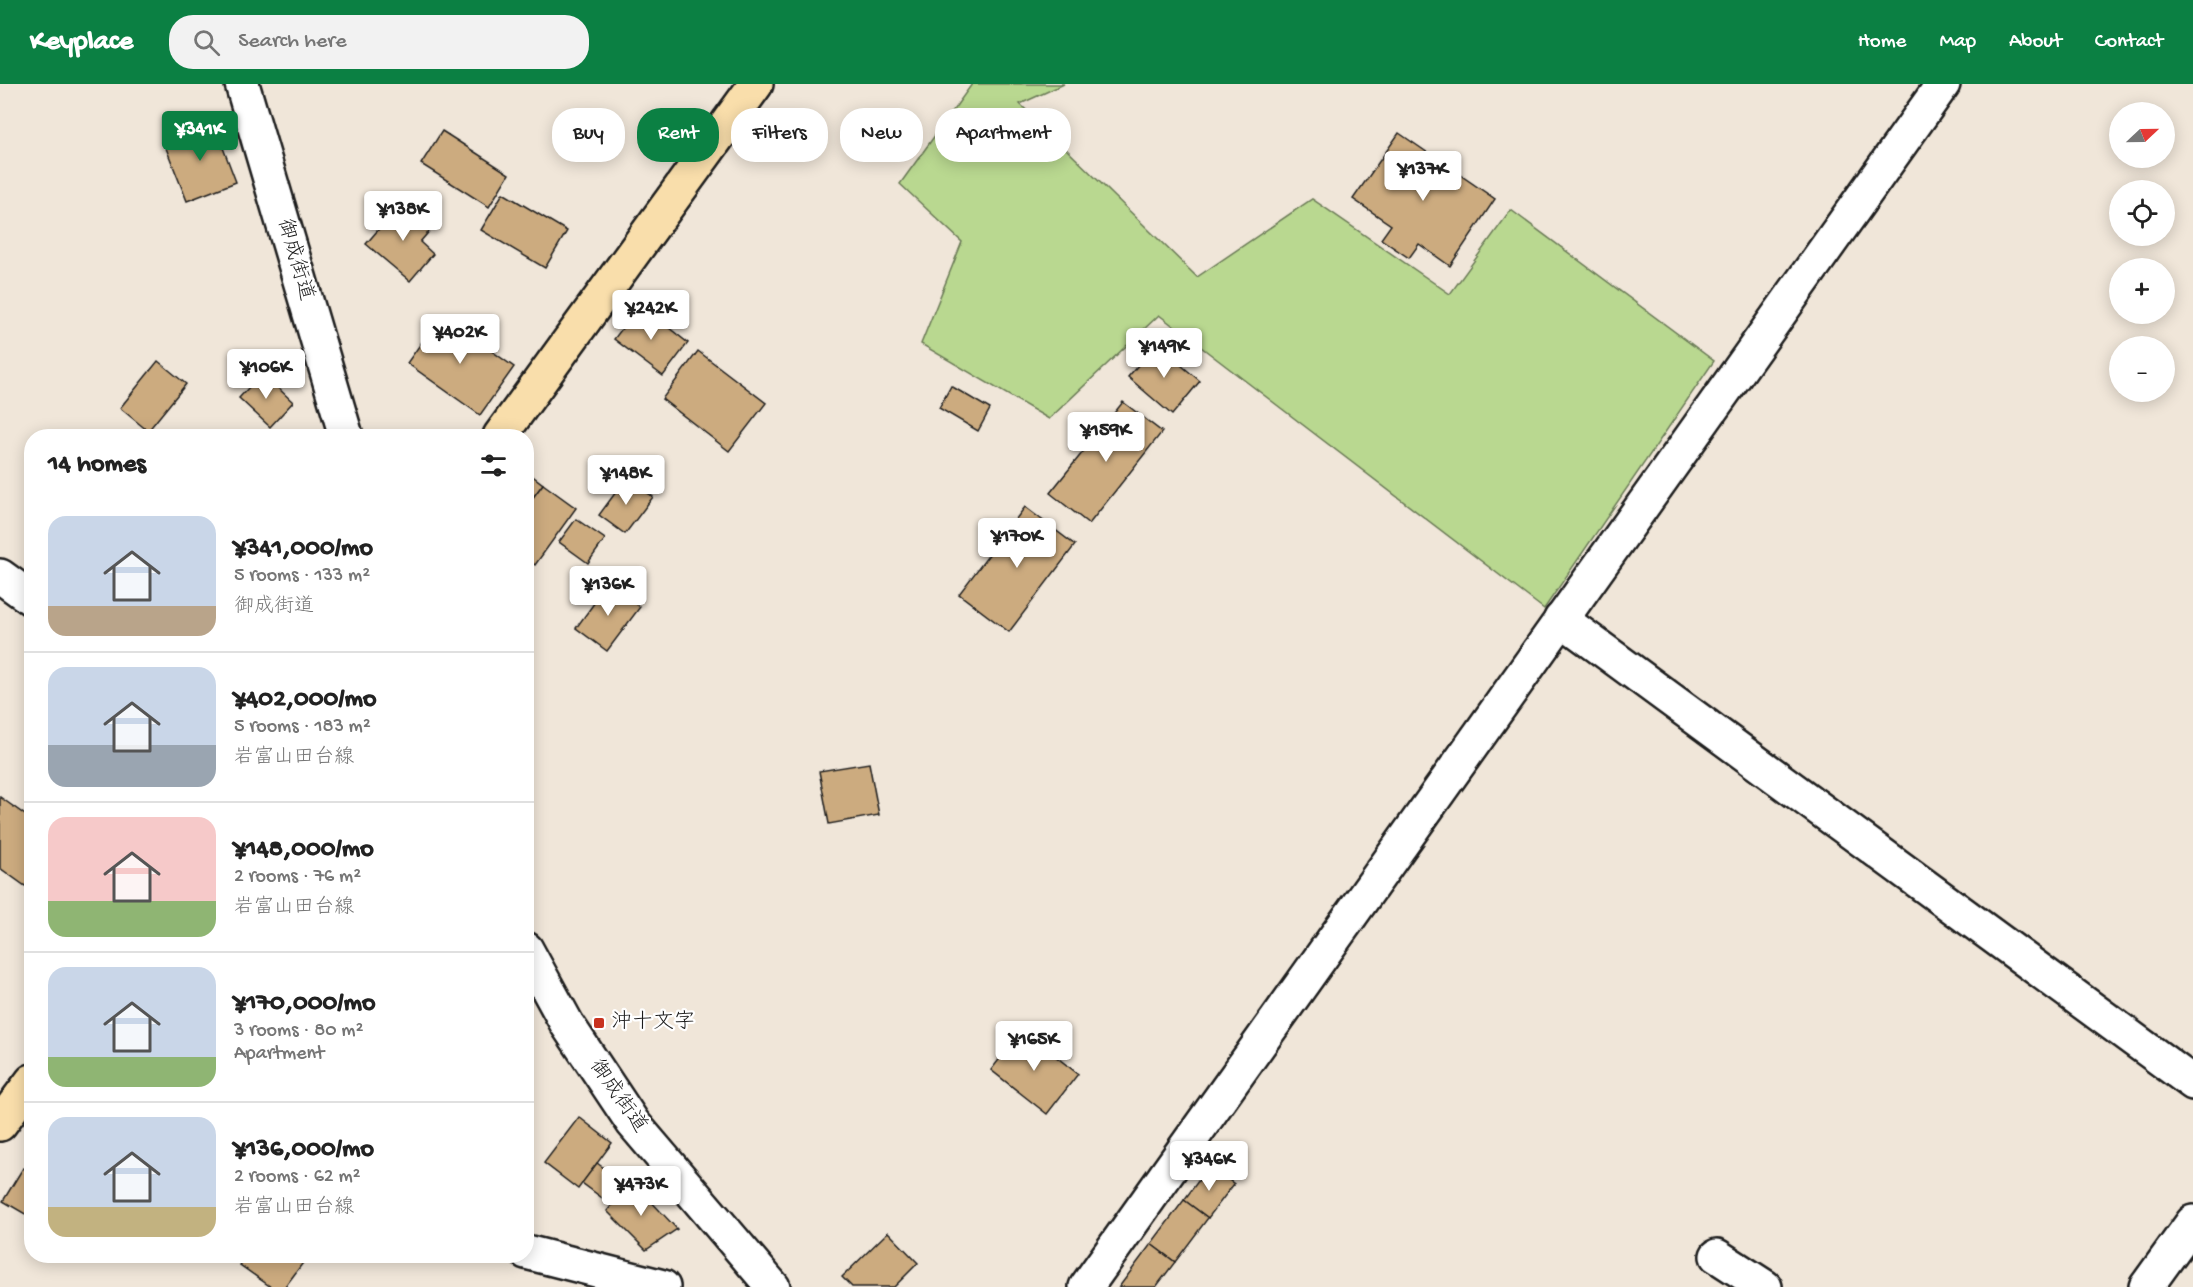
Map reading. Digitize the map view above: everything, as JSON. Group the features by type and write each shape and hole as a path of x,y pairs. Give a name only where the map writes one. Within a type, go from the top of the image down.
{"main road":[{"path":"505,429 756,84"},
{"path":"14,1116 24,1097"}],"street":[{"name":"御成街道","path":"242,84 344,429"},
{"path":"1086,1287 1943,84"},
{"path":"0,576 24,593"},
{"path":"1561,620 2193,1083"},
{"name":"御成街道","path":"534,964 567,1024 633,1123 772,1287"},
{"path":"2146,1287 2193,1222"},
{"path":"534,1254 663,1287"},
{"path":"1717,1256 1765,1287"}],"green space":[{"path":"972,84 1064,84 1020,104 1024,108 955,108"},
{"path":"935,135 935,162 1071,162 1071,154 1197,277 1312,199 1450,294 1511,210 1714,361 1544,609 1159,315 1049,419 921,344 962,242 900,184 916,162 923,162 923,152"}],"building":[{"path":"214,124 236,182 187,201 164,143"},
{"path":"442,131 509,174 489,207 421,164"},
{"path":"1399,133 1495,199 1450,266 1419,244 1409,258 1381,239 1391,225 1353,199"},
{"path":"503,193 567,231 545,268 481,230"},
{"path":"402,202 432,228 420,242 433,254 410,281 366,244"},
{"path":"640,305 688,343 663,376 614,339"},
{"path":"441,315 514,367 480,415 407,363"},
{"path":"1156,344 1200,381 1172,415 1128,377"},
{"path":"698,351 766,403 729,451 662,399"},
{"path":"158,361 186,384 150,429 146,429 120,408"},
{"path":"262,373 293,402 270,427 239,398"},
{"path":"951,386 990,409 978,431 939,408"},
{"path":"1123,402 1162,432 1089,524 1050,493"},
{"path":"534,477 543,484 534,496"},
{"path":"627,477 653,497 625,534 599,515"},
{"path":"543,484 576,508 535,565 534,564 534,496"},
{"path":"1025,507 1075,545 1009,632 959,594"},
{"path":"576,519 605,539 588,563 559,542"},
{"path":"608,584 640,607 607,651 576,628"},
{"path":"869,763 879,815 829,824 819,771"},
{"path":"0,797 24,814 24,885 0,868"},
{"path":"1022,1030 1078,1074 1047,1114 991,1070"},
{"path":"579,1117 612,1143 578,1189 544,1163"},
{"path":"597,1163 628,1186 613,1206 582,1183"},
{"path":"1210,1165 1234,1184 1208,1218 1184,1200"},
{"path":"23,1168 24,1169 24,1213 3,1201"},
{"path":"632,1181 677,1229 646,1250 607,1211"},
{"path":"1184,1200 1208,1218 1175,1262 1151,1244"},
{"path":"888,1232 918,1263 894,1287 852,1287 842,1277"},
{"path":"1151,1244 1175,1262 1156,1287 1119,1287"},
{"path":"242,1263 303,1263 285,1287 271,1287 240,1265"}],"place":[{"name":"沖十文字","path":"599,1023"}]}
